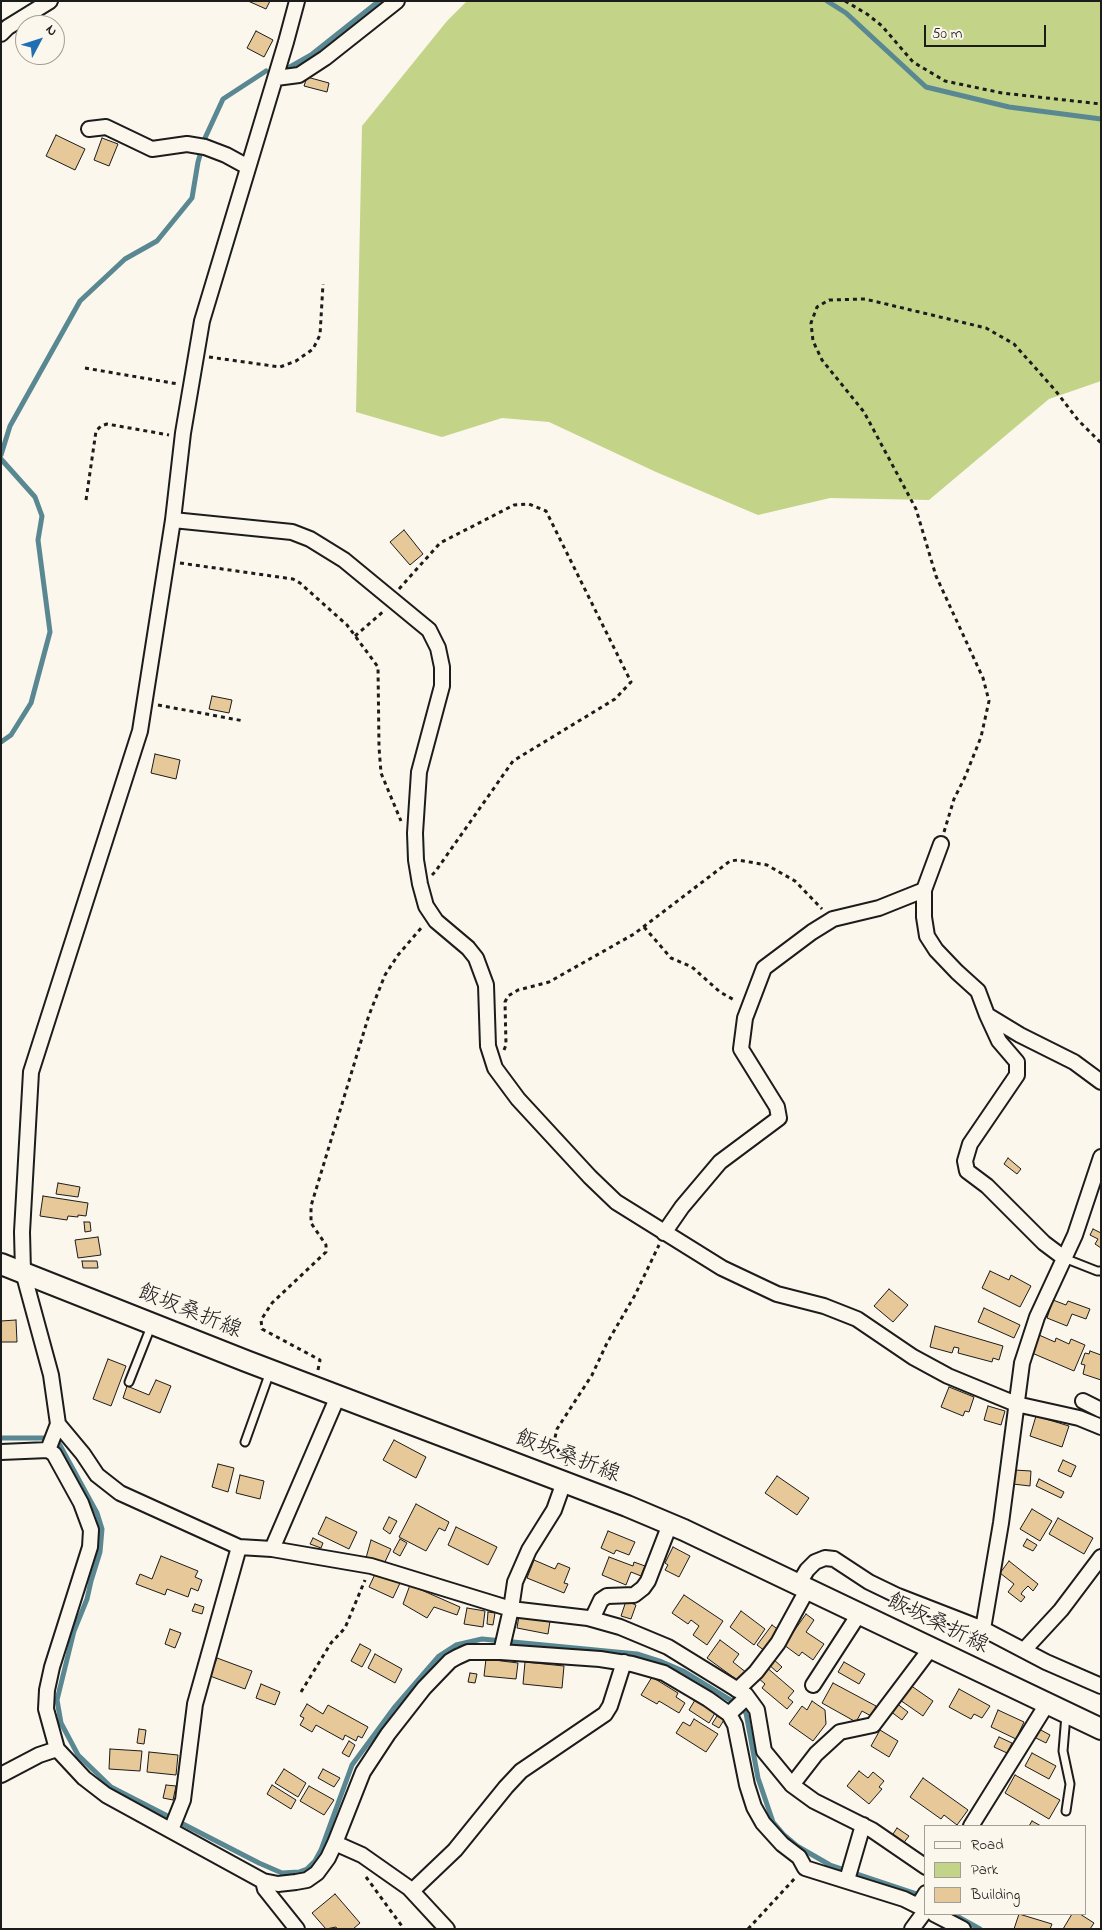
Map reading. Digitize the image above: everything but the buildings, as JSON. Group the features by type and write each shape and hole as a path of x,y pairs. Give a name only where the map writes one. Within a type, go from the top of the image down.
{"main road":[{"name":"飯坂桑折線","path":"1,1264 271,1371 670,1524 1101,1729"}],"street":[{"path":"1,34 8,27 50,1"},
{"path":"297,1 276,78 202,321 182,438 173,520 140,731 31,1072 22,1232 23,1272 51,1375 54,1454 81,1503 91,1530 90,1547 52,1667 47,1690 46,1709 57,1749 97,1789 175,1822 263,1881 278,1884 307,1880 318,1873 335,1843 363,1772 388,1734 424,1688 450,1661 468,1652 502,1643 624,1662 664,1673 708,1699 738,1702"},
{"path":"276,78 299,75 325,58 398,1"},
{"path":"89,129 106,127 152,149 187,144 205,147 226,154 248,167"},
{"path":"173,520 292,532 310,539 344,560 429,630 438,648 442,667 442,686 419,772 415,833 416,860 426,906 436,921 468,948 476,958 486,985 488,1046 495,1068 518,1099 590,1178 616,1202 722,1268 777,1294 824,1306 858,1319 930,1368 1016,1404 1079,1418 1101,1427"},
{"path":"941,844 924,890 924,917 927,936 936,950 978,991 999,1041 1017,1062 1017,1075 970,1144 965,1161 967,1171 988,1186 1044,1243 1064,1258"},
{"path":"664,1233 682,1207 720,1162 780,1118 777,1107 742,1049 745,1018 764,968 812,932 833,919 879,908 924,890"},
{"path":"987,1015 1020,1035 1074,1062 1101,1082"},
{"path":"983,1629 1001,1523 1022,1363 1036,1317 1076,1235 1101,1157"},
{"path":"272,1549 338,1396"},
{"path":"1083,1401 1101,1410"},
{"path":"1,1452 54,1438 83,1454 97,1474 120,1494 239,1547 272,1549 371,1566 510,1609 592,1619 620,1627 668,1647 738,1702 757,1710 764,1751 792,1785 814,1801 862,1825 924,1866"},
{"path":"502,1643 514,1582 529,1550 554,1510 564,1482"},
{"path":"592,1619 601,1600 607,1596 634,1595 648,1581 670,1524"},
{"path":"175,1822 183,1800 195,1704 239,1547"},
{"path":"1024,1650 1061,1610 1101,1556"},
{"path":"912,1929 923,1904 904,1898 849,1874 805,1868 799,1857 782,1844 763,1824 747,1785 735,1725 738,1702 756,1672 778,1644 803,1587 807,1570 815,1562 825,1558 834,1559 869,1582 898,1596 983,1629 1101,1686"},
{"path":"813,1685 859,1614"},
{"path":"792,1785 816,1754 840,1732 873,1725 931,1648"},
{"path":"412,1891 455,1850 521,1771 606,1714 624,1662"},
{"path":"972,1825 1047,1704"},
{"path":"1,1775 39,1755 57,1749"},
{"path":"849,1874 862,1825"},
{"path":"335,1843 362,1855 412,1891 447,1929"},
{"path":"263,1881 265,1889 297,1929"},
{"path":"936,1915 963,1929"}],"lane":[{"path":"1064,1258 1101,1271"},
{"path":"129,1382 152,1324"},
{"path":"245,1442 271,1371"},
{"path":"1066,1713 1063,1751 1070,1784 1066,1811"}],"path":[{"path":"845,1 867,14 882,26 913,62 945,80 1002,92 1101,104"},
{"path":"196,356 280,367 296,361 313,349 320,335 322,284"},
{"path":"941,844 954,799 981,737 989,700 983,678 936,576 916,509 864,412 822,360 813,341 811,323 816,307 829,300 865,298 986,328 1014,344 1055,390 1078,420 1101,443"},
{"path":"86,368 191,386"},
{"path":"86,500 96,431 101,426 107,424 182,438"},
{"path":"355,636 392,600 440,543 514,505 529,504 546,512 630,682 615,699 513,761 436,872 420,884"},
{"path":"167,561 293,579 347,625 378,667 381,773 398,817 406,830 415,833"},
{"path":"145,702 244,721"},
{"path":"491,1058 503,1052 506,1046 505,1002 508,996 518,990 549,982 644,927 730,861 738,860 767,865 795,881 833,919"},
{"path":"314,1387 320,1360 262,1329 261,1320 272,1303 326,1252 326,1245 311,1223 311,1206 369,1016 385,975 398,955 433,916"},
{"path":"644,927 671,958 692,967 720,992 738,1003 751,1003"},
{"path":"564,1482 566,1462 554,1442 557,1428 592,1375 607,1343 655,1256 664,1233"},
{"path":"302,1692 331,1643 345,1628 371,1566"},
{"path":"748,1929 805,1868"},
{"path":"364,1875 404,1929"}],"green space":[{"path":"467,1 1101,1 1101,381 1049,399 929,500 830,498 758,515 656,472 549,422 502,418 442,437 356,412 362,126 447,21"}],"waterway":[{"path":"288,68 311,55 379,1"},
{"path":"827,1 846,13 926,87 1009,107 1101,119"},
{"path":"1,455 10,426 80,301 125,259 157,241 192,198 198,162 205,138 223,99 266,71"},
{"path":"1,459 35,497 42,516 38,540 50,632 31,703 11,735 1,742"},
{"path":"1,1438 56,1438 97,1513 102,1529 100,1552 87,1599 74,1631 57,1700 61,1723 78,1755 111,1787 259,1863 282,1873 299,1872 307,1869 315,1861 321,1850 352,1765 394,1708 439,1656 456,1645 482,1639 637,1654 683,1671 740,1706 746,1713 758,1778 773,1822 784,1835 797,1846 830,1865 923,1896"},
{"path":"955,1915 980,1929"}]}
